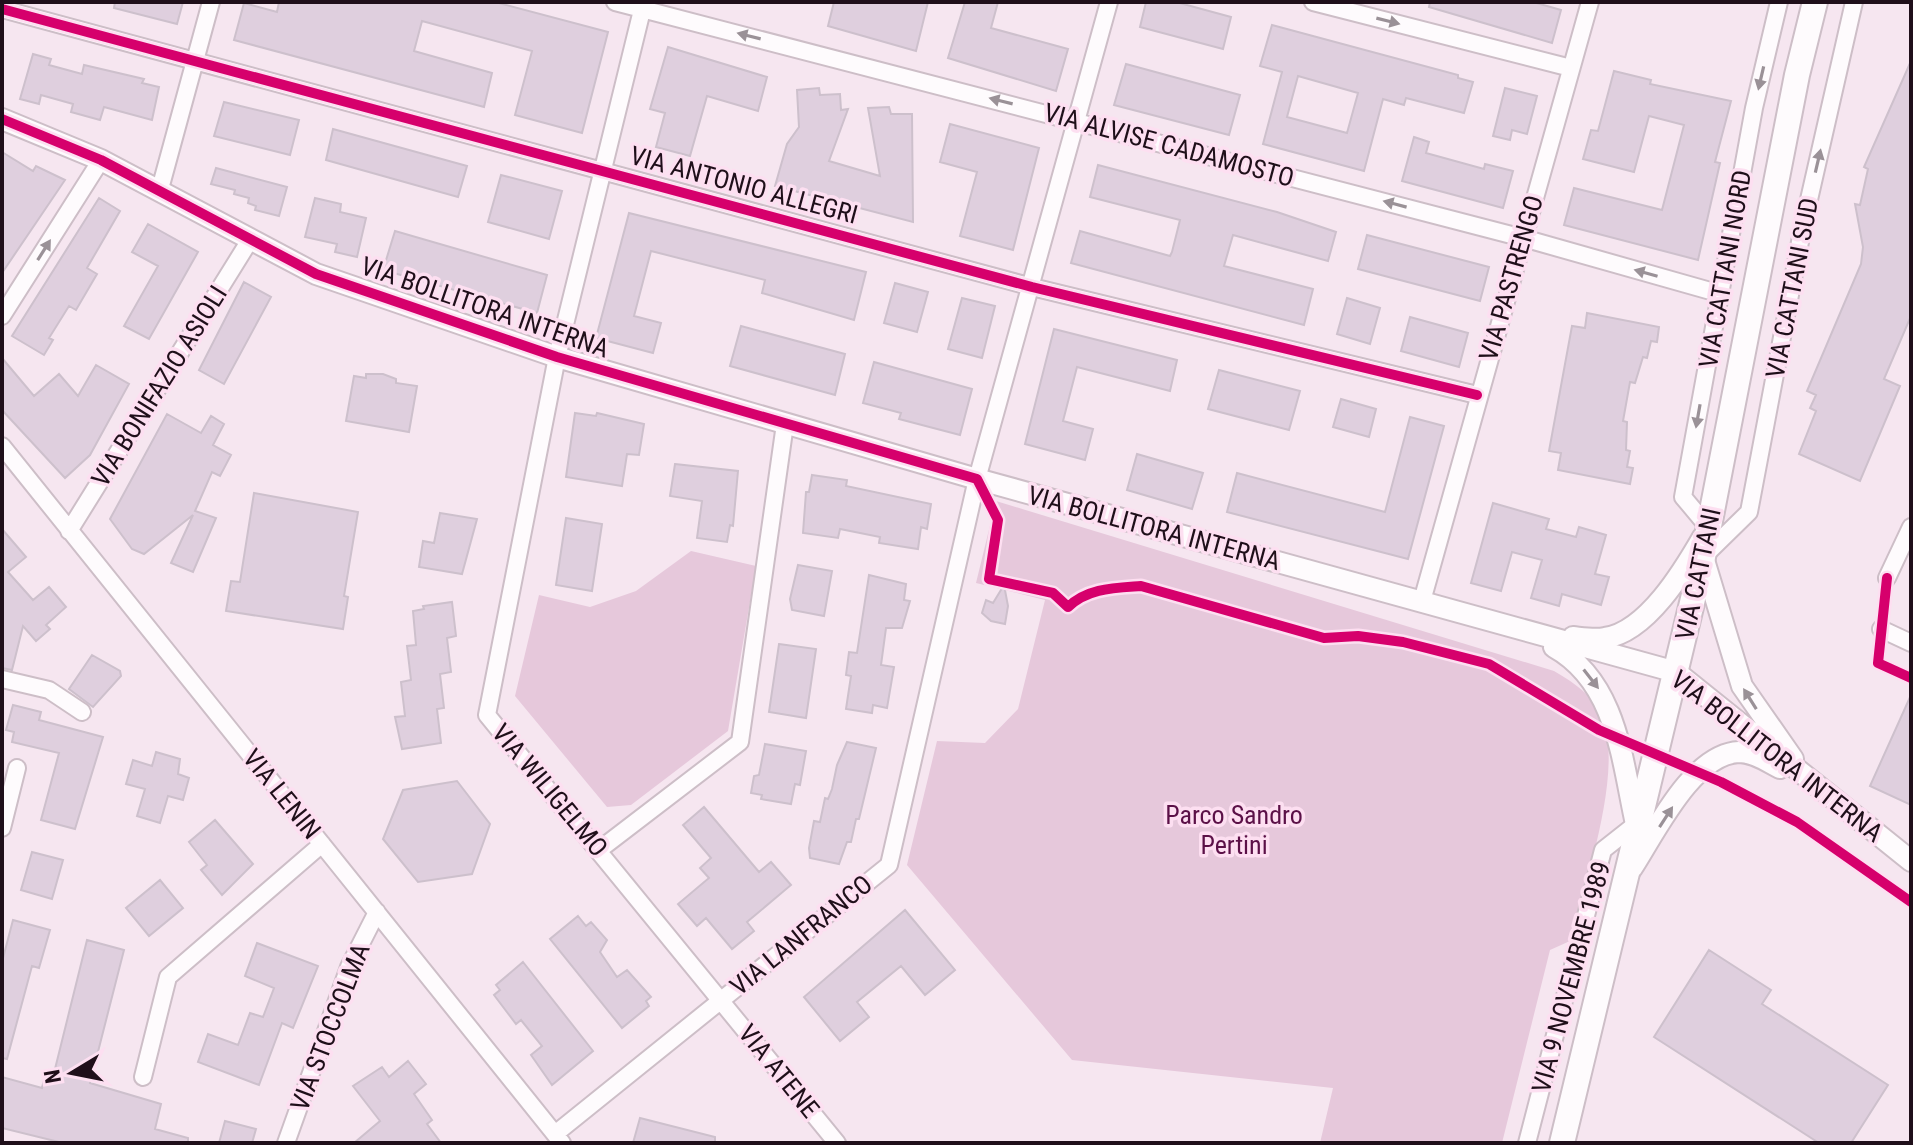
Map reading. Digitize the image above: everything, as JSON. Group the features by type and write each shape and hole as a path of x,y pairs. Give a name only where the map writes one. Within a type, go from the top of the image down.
{"main road":[{"name":"VIA CATTANI","path":"1562,1143 1636,824 1703,557 1797,75 1815,2"}],"street":[{"path":"160,189 211,2"},
{"name":"VIA ALVISE CADAMOSTO","path":"615,2 643,6 1523,238 1721,294"},
{"name":"VIA LANFRANCO","path":"559,1139 721,1000 889,865 977,479 1109,2"},
{"path":"1313,2 1571,68"},
{"name":"VIA PASTRENGO","path":"1422,601 1477,395 1590,2"},
{"name":"VIA CATTANI NORD","path":"1709,528 1683,497 1754,108 1779,2"},
{"name":"VIA CATTANI SUD","path":"1703,557 1749,512 1803,226 1854,2"},
{"path":"557,357 643,6"},
{"name":"VIA ANTONIO ALLEGRI","path":"2,9 603,168 1032,287 1477,395"},
{"name":"VIA BOLLITORA INTERNA","path":"2,119 101,160 160,189 316,274 557,357 977,479 1422,601 1529,634 1676,672 1911,861"},
{"path":"2,316 101,160"},
{"name":"VIA BONIFAZIO ASIOLI","path":"69,531 250,240"},
{"name":"VIA WILIGELMO","path":"557,357 487,715 721,1000"},
{"path":"599,850 740,742 785,424"},
{"name":"VIA LENIN","path":"2,446 559,1139"},
{"path":"1887,578 1911,527"},
{"path":"1529,634 1606,638 1621,632 1657,604 1679,578 1709,528"},
{"path":"1703,557 1742,686 1812,784"},
{"path":"1881,629 1911,643"},
{"path":"1529,634 1574,658 1598,687 1611,718 1636,824"},
{"path":"2,679 49,690 82,712"},
{"path":"1623,882 1692,778 1719,758 1751,753 1812,784"},
{"path":"2,828 17,768"},
{"name":"VIA 9 NOVEMBRE 1989","path":"1527,1143 1603,850 1636,824"},
{"path":"143,1077 168,977 322,844"},
{"name":"VIA STOCCOLMA","path":"286,1143 349,967 377,912"},
{"name":"VIA ATENE","path":"721,1000 837,1143"}],"green space":[{"name":"Parco Sandro Pertini","path":"996,501 1554,671 1590,698 1599,711 1607,733 1609,761 1601,824 1570,941 1550,950 1502,1143 1320,1143 1333,1088 1072,1060 907,865 937,741 985,743 1018,709 1045,600 976,583"},
{"path":"691,551 756,566 728,731 631,805 607,807 515,696 539,595 590,607 636,591"}],"building":[{"path":"115,2 183,2 177,24 114,8"},
{"path":"279,2 495,2 608,32 582,133 515,115 532,51 422,21 414,51 492,73 484,107 234,40 244,3 277,12"},
{"path":"834,2 928,2 916,51 828,26"},
{"path":"965,2 998,2 991,28 1068,49 1056,91 948,58"},
{"path":"1146,2 1176,2 1231,17 1223,49 1140,27"},
{"path":"1430,2 1533,2 1561,10 1552,43 1429,7"},
{"path":"1272,25 1458,75 1458,78 1473,82 1464,113 1406,98 1404,105 1383,99 1364,171 1263,144 1282,72 1260,66","holes":["1298,76 1358,93 1347,133 1287,117"]},
{"path":"668,47 767,77 758,111 707,96 690,156 656,147 665,113 650,109"},
{"path":"33,54 51,59 49,65 82,74 84,65 144,79 142,83 159,87 152,120 104,107 100,120 71,112 73,104 41,95 39,104 20,99"},
{"path":"1911,61 1911,316 1884,379 1900,386 1860,481 1799,454 1816,411 1810,408 1816,395 1807,391 1861,264 1863,247 1855,204 1860,205 1868,169 1864,167"},
{"path":"1126,64 1240,95 1229,135 1114,105"},
{"path":"1614,71 1651,80 1650,84 1731,101 1715,162 1720,163 1698,260 1564,225 1574,188 1662,210 1684,125 1649,116 1634,172 1583,159 1591,130 1598,131"},
{"path":"819,88 820,95 840,94 841,110 848,109 829,161 880,176 868,108 889,107 891,114 912,114 913,222 775,186 787,144 799,127 797,90"},
{"path":"1505,88 1537,96 1527,134 1512,130 1510,140 1493,136"},
{"path":"224,102 299,120 290,155 214,136"},
{"path":"950,124 1039,148 1013,250 960,236 977,172 940,162"},
{"path":"333,129 467,166 458,197 326,160"},
{"path":"1414,137 1429,142 1426,153 1484,169 1485,164 1513,171 1503,208 1402,181"},
{"path":"2,152 33,171 36,166 65,180 2,273"},
{"path":"1098,165 1277,212 1336,232 1328,261 1233,235 1224,266 1313,289 1304,325 1071,263 1080,231 1170,256 1172,252 1180,220 1090,197"},
{"path":"216,168 287,187 279,216 255,210 256,206 248,203 249,198 234,194 235,190 211,184"},
{"path":"501,175 562,191 549,239 488,222"},
{"path":"99,198 120,211 87,268 97,274 76,310 69,306 49,338 53,340 44,355 12,336"},
{"path":"315,198 341,204 340,212 366,218 357,257 335,252 337,244 305,237"},
{"path":"629,213 866,272 854,320 762,293 765,280 651,251 634,316 661,323 653,353 596,338"},
{"path":"148,224 198,252 149,339 124,326 158,266 132,252"},
{"path":"395,231 547,275 537,313 383,270"},
{"path":"1367,235 1489,267 1480,301 1358,269"},
{"path":"244,282 271,297 224,384 199,370"},
{"path":"895,283 928,292 917,332 884,323"},
{"path":"962,298 995,306 982,358 948,349"},
{"path":"1347,298 1380,308 1370,344 1337,334"},
{"path":"1587,313 1659,327 1657,342 1651,341 1635,383 1630,382 1623,421 1627,422 1626,450 1630,451 1627,467 1633,468 1630,484 1558,470 1561,453 1549,451 1572,326 1585,328"},
{"path":"1410,317 1468,333 1459,367 1401,351"},
{"path":"741,326 845,354 835,395 730,366"},
{"path":"1054,329 1177,360 1170,391 1077,367 1063,421 1093,429 1085,460 1025,444"},
{"path":"2,358 34,396 59,374 78,396 96,365 129,384 90,455 65,478 2,410"},
{"path":"874,362 972,389 960,435 899,419 901,413 863,403"},
{"path":"1219,370 1300,391 1289,430 1208,409"},
{"path":"366,374 383,374 396,379 396,383 417,386 409,432 346,421 354,376 366,378"},
{"path":"1341,399 1376,409 1369,437 1333,427"},
{"path":"575,413 596,416 597,413 644,424 639,455 627,454 622,486 566,477"},
{"path":"167,414 201,433 211,416 224,424 213,445 231,455 220,476 212,472 195,511 216,518 193,572 171,563 193,515 144,554 132,549 110,519"},
{"path":"1410,417 1444,426 1408,559 1227,512 1237,473 1385,512"},
{"path":"1137,454 1203,473 1192,509 1127,490"},
{"path":"675,464 738,471 733,526 730,525 727,542 697,538 702,501 670,496"},
{"path":"812,475 847,480 846,486 931,504 927,529 921,527 918,549 879,543 880,537 840,529 838,538 803,533 806,492 809,492"},
{"path":"254,493 358,512 344,596 348,597 343,629 226,611 231,581 240,582"},
{"path":"1493,503 1549,519 1546,529 1576,537 1579,527 1606,535 1595,574 1609,577 1601,605 1562,594 1559,606 1531,598 1542,560 1512,552 1501,591 1471,583"},
{"path":"440,513 477,519 462,574 419,567 423,541 434,543"},
{"path":"566,518 602,524 592,591 556,585"},
{"path":"2,529 26,557 8,572 33,600 49,587 66,607 46,625 50,629 36,641 23,626 12,670 2,668"},
{"path":"798,565 832,571 824,616 792,610 790,599"},
{"path":"869,575 906,584 904,600 910,601 902,628 886,628 881,665 894,667 887,708 873,705 872,713 846,709 851,676 846,675 849,652 857,653"},
{"path":"1004,585 1008,606 1005,624 991,621 982,613 986,600 993,603"},
{"path":"452,602 456,636 447,638 451,672 440,674 444,708 437,709 441,743 402,749 395,717 405,716 401,682 411,680 407,646 416,645 413,611 424,609 423,606"},
{"path":"779,644 816,649 806,718 769,712"},
{"path":"92,655 120,671 121,676 93,707 69,689"},
{"path":"1911,695 1911,805 1870,786"},
{"path":"13,705 41,712 39,720 103,737 75,829 41,820 59,753 12,742 14,732 6,730"},
{"path":"847,742 876,748 859,819 856,819 851,842 847,842 839,864 810,858 809,848 814,821 820,822 825,798 828,799 832,789 837,765"},
{"path":"765,744 806,751 800,785 795,784 791,804 761,799 762,795 751,793 754,776 759,775"},
{"path":"156,752 180,759 178,774 189,778 183,800 168,796 160,823 137,816 145,789 126,784 133,760 152,766"},
{"path":"457,781 490,824 472,874 418,882 383,839 403,790"},
{"path":"704,807 759,872 771,862 791,885 747,922 754,931 732,949 706,918 697,926 678,904 709,878 700,868 711,858 683,825"},
{"path":"215,820 253,864 222,895 201,870 207,865 189,842"},
{"path":"32,852 63,860 52,899 21,890"},
{"path":"160,880 183,908 149,936 126,908"},
{"path":"905,910 955,970 925,995 901,966 857,1002 869,1017 840,1041 804,997"},
{"path":"578,916 586,926 591,922 607,940 600,952 617,977 627,970 651,997 646,1001 649,1006 622,1028 550,939"},
{"path":"13,920 50,930 39,968 32,966 7,1059 2,1058 2,962"},
{"path":"87,940 124,950 90,1083 161,1104 155,1129 188,1138 188,1143 63,1143 2,1128 2,1077 42,1088 46,1071 54,1073"},
{"path":"257,943 318,966 293,1028 282,1023 259,1085 198,1062 208,1034 238,1045 250,1013 263,1017 274,988 245,976"},
{"path":"1709,950 1771,990 1762,1004 1888,1085 1851,1143 1819,1143 1654,1037"},
{"path":"523,962 593,1051 552,1085 531,1055 542,1046 521,1020 516,1024 494,995 500,990 496,985"},
{"path":"408,1061 426,1084 414,1094 432,1120 427,1124 441,1143 354,1143 380,1121 353,1086 382,1067 389,1077"},
{"path":"640,1118 715,1137 715,1143 633,1143"},
{"path":"225,1121 256,1129 252,1143 219,1143"}],"cycle path":[{"path":"2,9 1032,287 1477,395"},
{"path":"2,119 101,160 316,274 557,357 977,479 998,520 989,579 1053,593 1068,607 1093,593 1141,586 1324,638 1358,636 1403,642 1489,664 1599,730 1721,782 1797,822 1911,902"},
{"path":"1887,578 1878,663 1911,678"}]}
